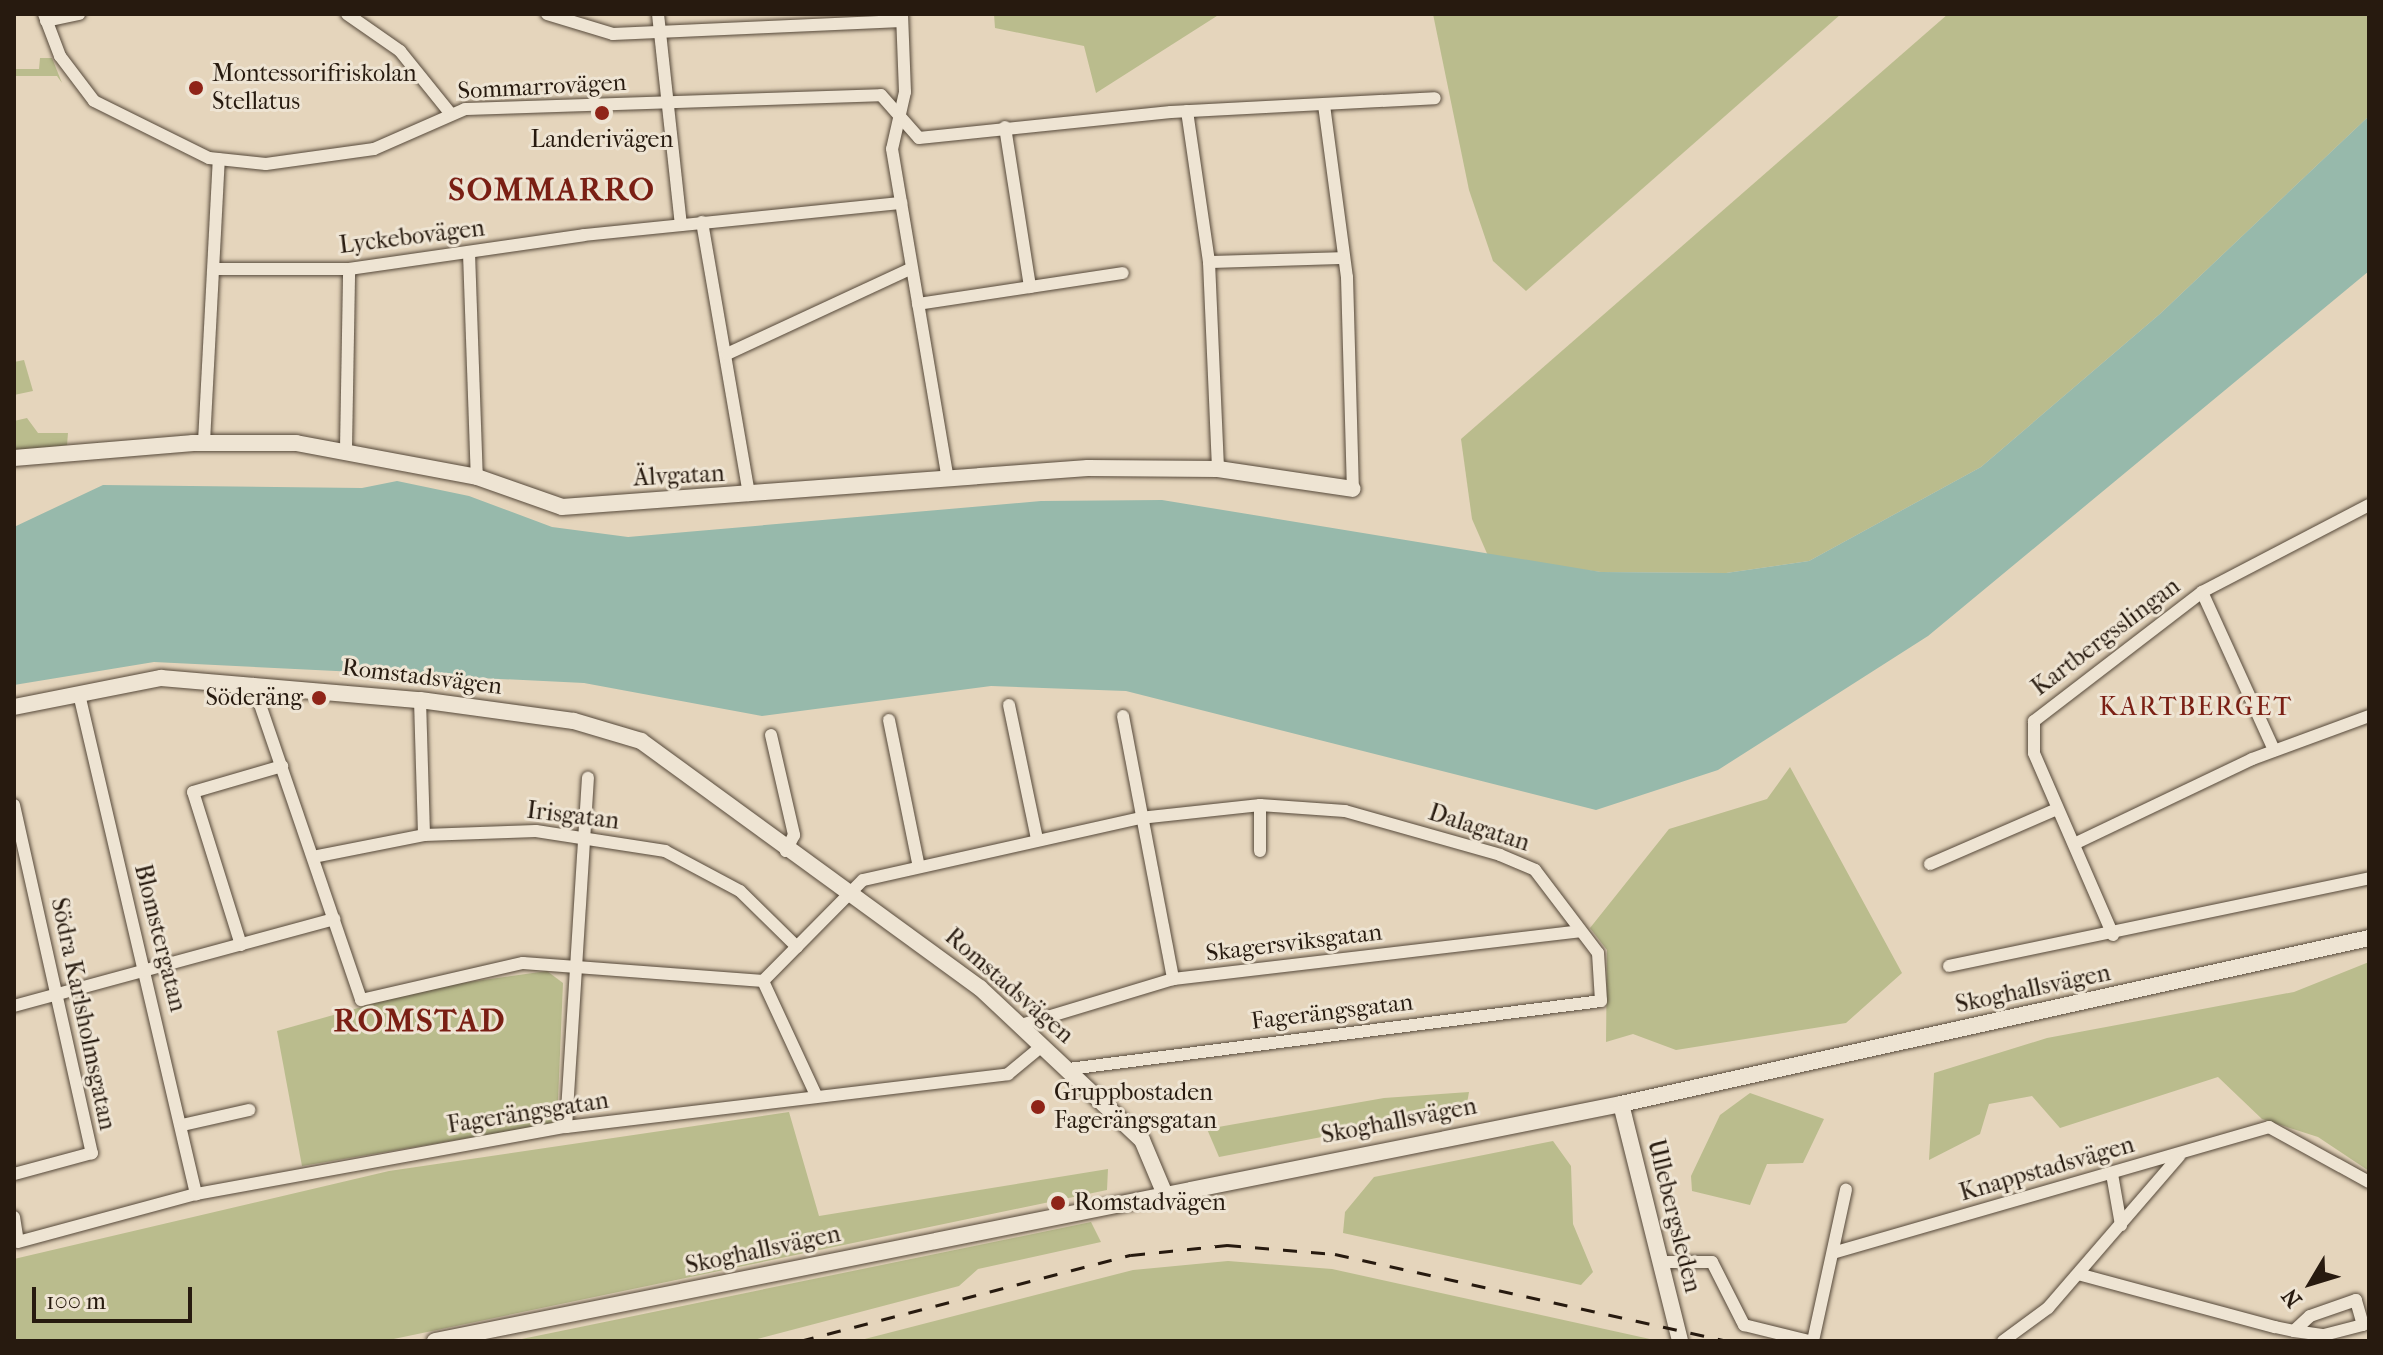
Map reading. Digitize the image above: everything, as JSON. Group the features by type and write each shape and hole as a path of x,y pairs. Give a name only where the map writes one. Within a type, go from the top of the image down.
{"street":[{"path":"45,17 79,14"},
{"path":"347,14 400,51 450,113"},
{"path":"547,14 613,34 661,35 902,17 905,92 892,149 947,475"},
{"path":"658,14 681,225"},
{"name":"Sommarrovägen","path":"45,17 71,75 94,101 162,139 219,159 338,158 450,113 881,95 919,138 1097,118 1329,105"},
{"path":"1353,489 1342,258 1329,105 1435,98"},
{"path":"1187,111 1209,262 1218,469"},
{"path":"1005,127 1030,287"},
{"path":"204,442 219,159"},
{"name":"Lyckebovägen","path":"214,269 349,269 702,222 901,203"},
{"path":"702,222 749,495"},
{"path":"469,253 477,477"},
{"path":"1209,262 1342,258"},
{"path":"346,449 349,269"},
{"path":"727,354 910,269"},
{"path":"918,304 1123,273"},
{"name":"Älvgatan","path":"14,458 204,442 346,449 477,477 562,507 749,495 947,475 1218,469 1353,489"},
{"name":"Kartbergsslingan","path":"2113,935 2057,809 2030,738 2034,721 2202,592 2369,505"},
{"path":"2202,592 2274,750"},
{"name":"Romstadsvägen","path":"14,707 161,678 420,700 574,721 641,741 786,851 925,944 1021,1025 1142,1140 1164,1192"},
{"path":"253,684 361,1000 444,976 578,962 763,981 815,1093"},
{"name":"Blomstergatan","path":"79,694 196,1194"},
{"path":"420,700 424,835"},
{"path":"1009,705 1037,839"},
{"path":"1123,716 1173,979"},
{"path":"2074,844 2274,750 2369,716"},
{"path":"889,720 918,862"},
{"path":"771,735 794,835 786,851"},
{"path":"241,945 193,792 282,766"},
{"path":"566,1127 588,778"},
{"name":"Södra Karlsholmsgatan","path":"14,805 92,1153 14,1174"},
{"path":"1260,805 1260,851"},
{"name":"Dalagatan","path":"763,981 850,895 878,872 1140,818 1260,805 1345,811 1500,855 1535,870 1598,953 1601,1001"},
{"path":"1930,864 2057,809"},
{"name":"Irisgatan","path":"313,857 424,835 582,836 665,851 740,891 797,947"},
{"path":"1949,966 2113,935 2369,878"},
{"path":"14,1006 144,968 334,919"},
{"name":"Skagersviksgatan","path":"1021,1025 1173,979 1580,931"},
{"name":"Skoghallsvägen","path":"435,1341 1164,1192 1621,1104 2369,938"},
{"name":"Fagerängsgatan","path":"1069,1069 1601,1001"},
{"name":"Fagerängsgatan","path":"14,1217 18,1242 196,1194 566,1127 815,1093 1008,1074 1042,1046"},
{"name":"Ullebergsleden","path":"1621,1104 1680,1341"},
{"path":"182,1125 249,1110"},
{"name":"Knappstadsvägen","path":"1836,1252 2269,1127 2369,1182"},
{"path":"2011,1340 2078,1274 2180,1155"},
{"path":"2112,1174 2121,1225"},
{"path":"1661,1262 1712,1262 1744,1325 1811,1341 1836,1252 1846,1190"},
{"path":"2078,1274 2294,1331 2324,1335 2363,1325 2356,1300 2310,1316 2294,1331"}],"green space":[{"path":"994,14 1220,14 1096,93 1084,46 995,28"},
{"path":"1433,14 1841,14 1526,291 1493,261 1469,190"},
{"path":"1948,14 2369,14 2369,116 2161,313 1981,467 1809,561 1726,573 1601,572 1489,558 1472,519 1461,439"},
{"path":"40,58 52,58 62,83 57,76 14,76 14,69 39,69"},
{"path":"24,360 33,391 14,395 14,362"},
{"path":"27,418 38,433 68,433 67,445 14,452 14,421"},
{"path":"1790,767 1902,973 1846,1023 1676,1050 1633,1034 1606,1042 1607,950 1590,928 1669,829 1767,799"},
{"path":"2369,962 2369,1171 2318,1137 2262,1119 2218,1077 2060,1128 2032,1096 1989,1104 1980,1134 1929,1160 1934,1073 2047,1038 2294,992"},
{"path":"547,971 563,983 557,1123 302,1166 277,1031 432,987"},
{"path":"1469,1092 1466,1109 1219,1157 1207,1129 1384,1098"},
{"path":"1750,1093 1824,1119 1803,1163 1767,1164 1750,1205 1692,1191 1691,1176 1720,1115"},
{"path":"789,1112 819,1216 1108,1169 1107,1190 384,1341 14,1341 14,1259 389,1171"},
{"path":"1553,1141 1571,1166 1573,1224 1593,1272 1581,1285 1343,1233 1345,1212 1374,1177"},
{"path":"1091,1222 1101,1242 978,1269 959,1286 750,1341 512,1341"},
{"path":"1228,1261 1332,1269 1659,1341 857,1341 1133,1270"}],"shaded area":[{"path":"2369,116 2369,271 1928,636 1718,770 1596,810 1126,691 991,686 762,716 584,683 154,662 14,685 14,527 103,485 362,488 397,481 469,496 552,527 628,537 1041,501 1162,500 1601,572 1726,573 1809,561 1981,467 2161,313"}],"railway":[{"path":"800,1341 1131,1255 1227,1245 1335,1254 1726,1341"}],"place":[{"name":"Montessorifriskolan Stellatus","path":"196,88"},
{"name":"Landerivägen","path":"602,113"},
{"name":"Söderäng","path":"319,698"},
{"name":"Gruppbostaden Fagerängsgatan","path":"1038,1107"},
{"name":"Romstadvägen","path":"1058,1203"}],"district":[{"name":"SOMMARRO","path":"552,190"},
{"name":"KARTBERGET","path":"2196,707"},
{"name":"ROMSTAD","path":"420,1021"}]}
